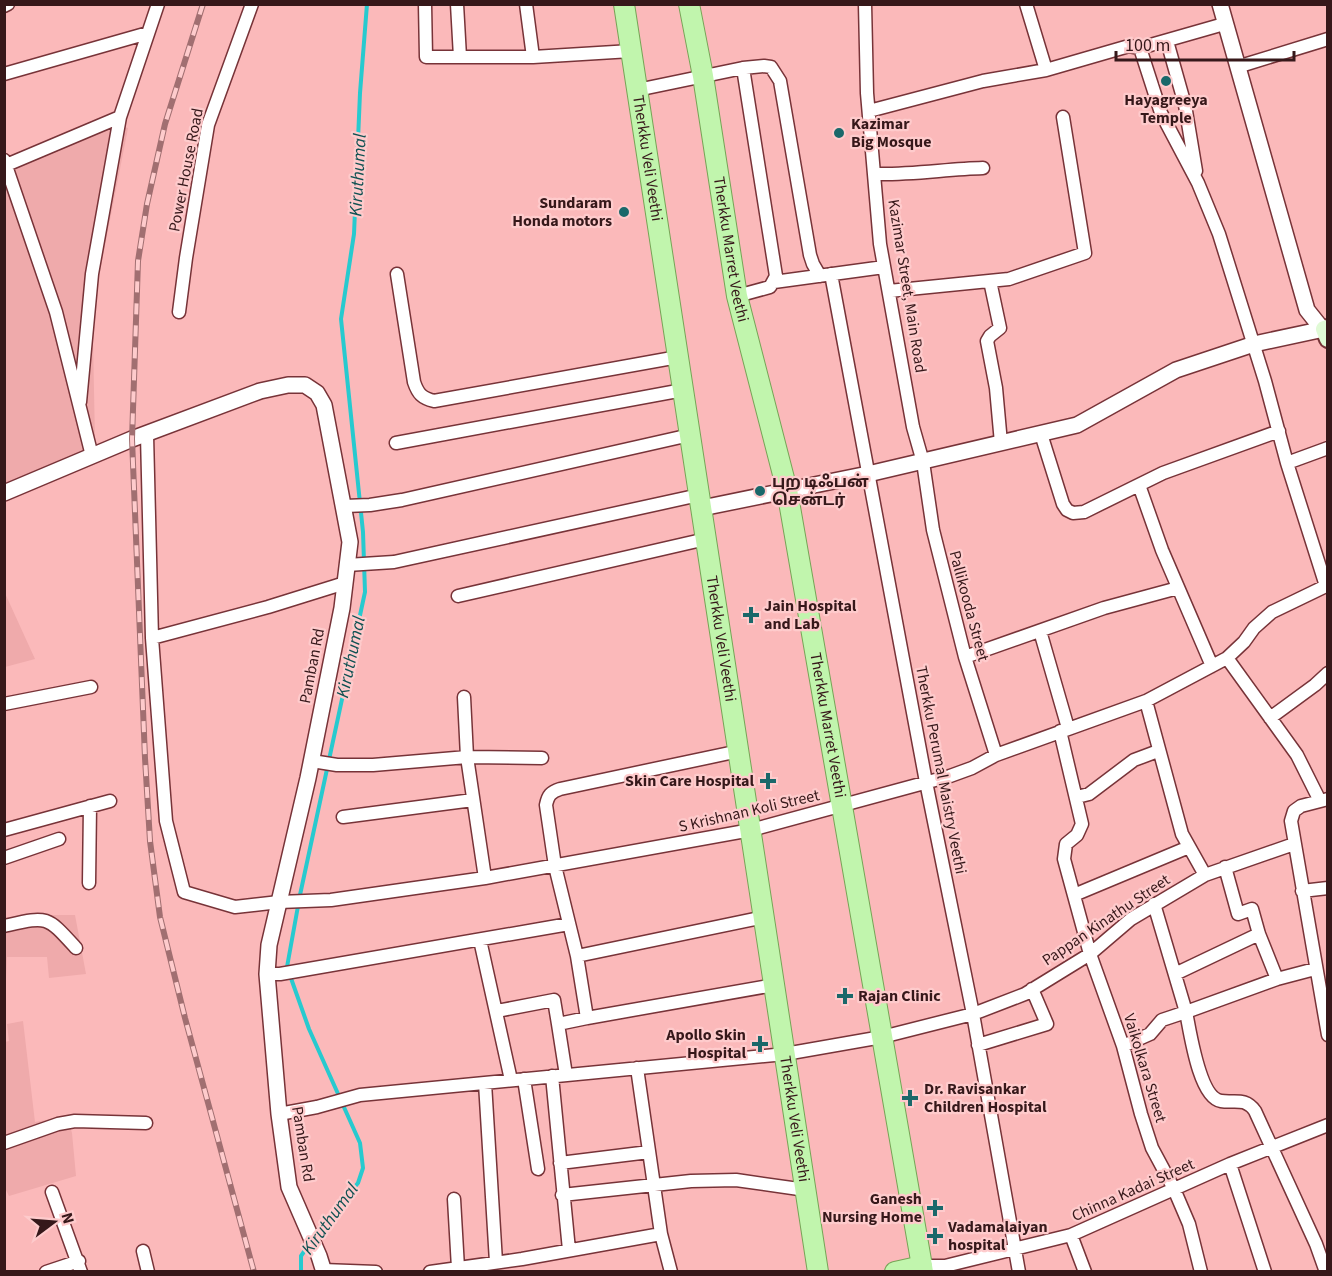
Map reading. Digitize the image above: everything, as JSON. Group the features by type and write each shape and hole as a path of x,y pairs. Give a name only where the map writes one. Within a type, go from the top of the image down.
{"main road":[{"name":"Therkku Veli Veethi","path":"624,4 818,1272"},
{"name":"Therkku Marret Veethi","path":"689,4 703,76 737,296 787,490 882,1036 931,1269"},
{"path":"894,1272 931,1269"}],"street":[{"path":"80,402 92,274 120,117 158,4"},
{"name":"Power House Road","path":"179,312 208,124 252,4"},
{"path":"425,4 426,57 533,57 631,51"},
{"path":"457,4 460,57"},
{"path":"526,4 533,57"},
{"name":"Kazimar Street, Main Road","path":"865,4 869,111 880,244 913,427 923,462"},
{"path":"1026,4 1046,70"},
{"path":"1220,4 1236,68 1307,310 1326,332"},
{"path":"869,111 983,81 1046,70 1129,46 1140,48 1224,24"},
{"path":"4,74 148,33"},
{"path":"1236,68 1328,39"},
{"path":"1167,41 1185,105 1198,183"},
{"path":"1140,48 1161,113 1198,183 1219,234 1254,344 1287,463 1327,586"},
{"name":"Therkku Perumal Maistry Veethi","path":"743,68 771,67 780,81 810,255 813,264 825,275 868,474 926,782 973,1014 1018,1272"},
{"path":"637,90 743,68 775,271 774,282 770,287 737,296"},
{"path":"92,456 56,312 5,164 120,117"},
{"path":"889,291 1009,279 1084,253 1063,117"},
{"path":"874,174 910,174 983,168"},
{"path":"774,282 884,267"},
{"path":"397,274 414,382 417,391 424,399 434,401 678,357"},
{"path":"990,281 1000,328 987,341 996,388 1001,443"},
{"path":"352,565 405,559 700,502 787,490 923,462 1041,434 1077,425 1176,370 1254,344 1326,332"},
{"name":"Pamban Rd","path":"4,493 260,391 288,385 305,385 317,393 324,405 349,506 352,565 345,583 316,761 283,902 268,945 274,974 279,1113 289,1187 322,1266"},
{"path":"396,443 683,390"},
{"path":"1041,434 1063,504 1073,513 1084,512 1162,473 1279,431"},
{"path":"147,435 152,638 268,607 345,583"},
{"path":"349,506 402,500 690,435"},
{"path":"1287,463 1328,448"},
{"name":"Pallikooda Street","path":"923,462 933,531 965,657 996,755"},
{"path":"1139,485 1162,550 1212,666"},
{"path":"458,596 706,539"},
{"name":"S Krishnan Koli Street","path":"152,638 165,821 184,892 235,907 331,900 555,866 751,830 926,782 972,768 996,755 1146,700 1227,658 1272,612 1327,586"},
{"path":"965,657 1104,608 1178,588"},
{"name":"Vaikolkara Street","path":"1040,631 1064,729 1083,824 1077,835 1066,844 1064,859 1090,954 1123,1046 1152,1149 1174,1189 1189,1224 1201,1272"},
{"path":"1227,658 1297,755 1324,800 1301,806 1294,811 1291,821 1328,1035"},
{"path":"1270,718 1328,673"},
{"path":"4,704 91,687"},
{"path":"464,697 467,758 485,878"},
{"path":"1146,700 1182,834 1205,875"},
{"path":"587,1018 577,956 555,866 546,805 548,797 552,792 739,751"},
{"path":"1077,797 1089,794 1134,760 1158,751"},
{"path":"316,761 337,765 373,765 467,758 542,758"},
{"path":"344,817 473,800"},
{"path":"4,830 110,801"},
{"path":"89,883 90,806"},
{"path":"4,858 59,839"},
{"name":"Pappan Kinathu Street","path":"279,1113 333,1103 351,1097 785,1054 882,1036 973,1014 1032,989 1090,954 1131,919 1205,875 1294,844"},
{"path":"1074,895 1189,847"},
{"path":"1225,867 1238,914 1252,909 1259,934 1277,979"},
{"path":"1302,891 1328,888"},
{"path":"1154,904 1207,1092 1214,1099 1222,1102 1242,1101 1252,1106 1316,1244 1326,1272"},
{"path":"577,956 764,917"},
{"path":"4,926 35,919 48,921 57,927 76,948"},
{"path":"274,974 569,924"},
{"path":"1175,974 1259,934"},
{"path":"480,940 511,1080"},
{"path":"1123,1046 1150,1034 1162,1020 1277,979 1315,969"},
{"path":"558,1024 774,985"},
{"path":"978,1045 1047,1024 1032,989"},
{"path":"497,1011 554,1000 566,1075"},
{"path":"637,1068 660,1234 671,1272"},
{"path":"552,1076 569,1250"},
{"path":"524,1079 538,1169"},
{"path":"485,1083 496,1262"},
{"path":"4,1143 58,1124 75,1121 146,1123"},
{"name":"Chinna Kadai Street","path":"931,1269 1071,1235 1230,1164 1328,1125"},
{"path":"560,1163 649,1152"},
{"path":"1230,1164 1265,1272"},
{"path":"562,1195 691,1181 736,1180 806,1190"},
{"path":"46,1272 80,1266 52,1191"},
{"path":"454,1199 458,1268"},
{"path":"430,1272 660,1234"},
{"path":"1071,1235 1085,1272"},
{"path":"143,1251 148,1272"},
{"path":"322,1266 376,1272"}],"shaded area":[{"path":"118,125 128,128 96,292 93,340 95,441 97,446 5,483 5,172 107,127"},
{"path":"4,591 35,659 5,667 4,667"},
{"path":"29,915 75,915 86,974 49,978 47,957 7,957 5,1001 5,925"},
{"path":"23,1021 35,1122 67,1116 72,1133 76,1176 9,1196 5,1188 5,1042 9,1041 7,1024"}],"waterway":[{"name":"Kiruthumal","path":"315,1234 358,1183 363,1168 360,1143 309,1029 287,967 300,895 365,592 363,532 341,319 354,234 360,93 367,4"},
{"name":"Kiruthumal","path":"301,1272 301,1256 310,1243"}],"railway":[{"path":"203,4 165,124 147,204 138,261 132,439 145,758 150,841 160,917 254,1272"}],"place":[{"name":"Hayagreeya Temple","path":"1166,81"},
{"name":"Kazimar Big Mosque","path":"839,133"},
{"name":"Sundaram Honda motors","path":"624,212"},
{"name":"புற டிஃபன் சென்டர்","path":"760,491"},
{"name":"Jain Hospital and Lab","path":"751,615"},
{"name":"Skin Care Hospital","path":"768,781"},
{"name":"Rajan Clinic","path":"845,996"},
{"name":"Apollo Skin Hospital","path":"760,1044"},
{"name":"Dr. Ravisankar Children Hospital","path":"910,1098"},
{"name":"Ganesh Nursing Home","path":"935,1208"},
{"name":"Vadamalaiyan hospital","path":"935,1236"}]}
